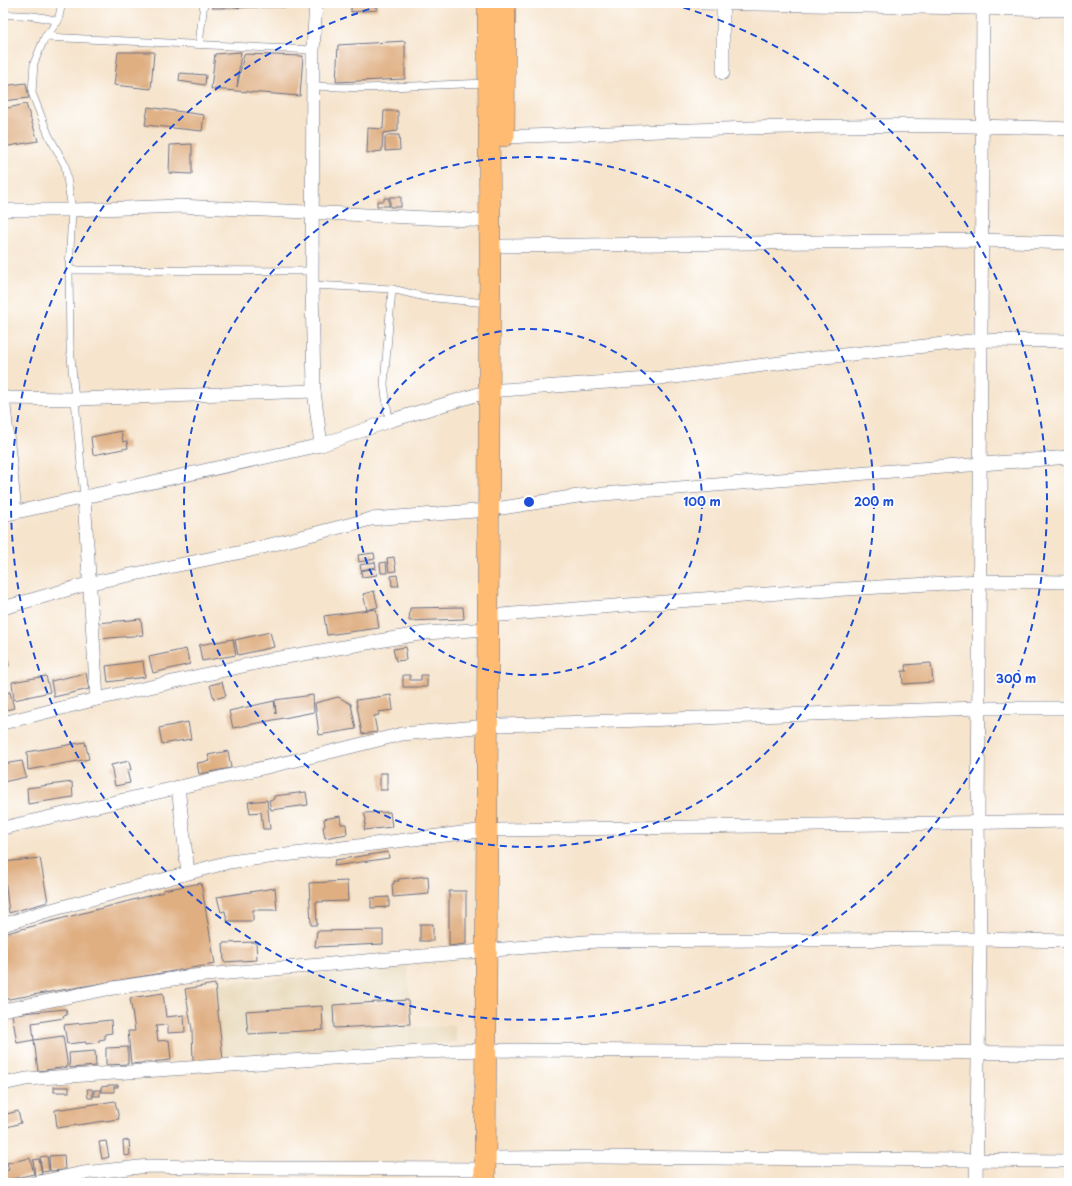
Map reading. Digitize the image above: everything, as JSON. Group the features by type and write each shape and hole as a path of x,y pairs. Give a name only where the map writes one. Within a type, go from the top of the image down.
{"main road":[{"path":"488,3 490,304 496,391"},
{"path":"492,1173 496,391 503,246 505,3"}],"street":[{"path":"316,3 313,50 312,284 314,391 321,445"},
{"path":"703,3 1069,10"},
{"path":"723,3 723,73"},
{"path":"976,1183 980,939 978,708 981,125 984,8"},
{"path":"504,137 721,128 981,125 1069,129"},
{"path":"3,210 72,210 180,206 313,211 490,221"},
{"path":"503,246 981,240 1069,243"},
{"path":"314,391 76,399 3,397 9,514 321,445 389,421 496,391 674,377 825,357 980,340 1069,341"},
{"path":"3,608 91,583 247,551 370,519 495,509 578,496 1069,457"},
{"path":"84,498 91,583 97,699"},
{"path":"3,723 97,699 274,659 495,622 780,593 979,581 1069,582"},
{"path":"3,828 402,734 494,726 978,708 1069,708"},
{"path":"178,788 188,873"},
{"path":"3,925 40,913 229,862 493,830 1069,821"},
{"path":"3,1010 107,989 192,976 597,942 980,939 1069,941"},
{"path":"3,1084 26,1079 420,1052 493,1050 1069,1052"},
{"path":"34,1183 84,1173 150,1166 492,1173 600,1157 1069,1161"}],"lane":[{"path":"62,3 58,22 45,37 34,63 32,93 49,136 65,165 72,210 69,270 70,346 84,498"},
{"path":"200,44 204,3"},
{"path":"3,15 27,14 58,22"},
{"path":"45,37 313,50"},
{"path":"313,86 364,88 489,83"},
{"path":"69,270 312,271"},
{"path":"312,284 392,289 425,296 490,304"},
{"path":"389,421 384,384 392,289"}],"shaded area":[{"path":"407,966 413,1028 454,1025 457,1042 332,1049 223,1060 215,984"}],"building":[{"path":"212,3 309,3 308,9 279,7 212,8"},
{"path":"351,3 378,3 377,10 351,12"},
{"path":"405,41 405,79 336,82 338,45"},
{"path":"118,52 154,52 151,89 114,85"},
{"path":"241,52 237,87 244,54 303,56 300,96 211,89 215,54"},
{"path":"180,73 206,75 205,85 179,81"},
{"path":"26,83 29,98 3,101 3,86"},
{"path":"26,104 38,141 3,147 3,109"},
{"path":"148,107 204,115 202,131 145,125"},
{"path":"384,111 398,111 398,131 383,133 382,151 367,153 368,128 383,129"},
{"path":"388,135 399,135 400,150 385,151 385,137"},
{"path":"192,144 192,174 169,173 170,145"},
{"path":"390,197 401,197 401,207 390,207"},
{"path":"384,198 389,198 389,206 377,206 377,201 384,201"},
{"path":"121,431 123,442 127,441 128,448 93,455 91,437"},
{"path":"374,553 375,559 359,562 358,555"},
{"path":"394,557 396,571 389,572 387,558"},
{"path":"375,562 376,567 361,570 360,565"},
{"path":"386,562 387,573 381,573 380,563"},
{"path":"376,568 377,575 362,577 361,571"},
{"path":"397,575 399,586 392,586 391,576"},
{"path":"374,591 378,607 367,610 363,594"},
{"path":"463,607 464,619 409,621 410,608"},
{"path":"376,609 379,628 327,635 324,616"},
{"path":"141,619 143,635 99,639 97,623"},
{"path":"270,632 274,647 238,655 235,640"},
{"path":"233,639 236,655 202,661 199,645"},
{"path":"406,647 406,660 396,661 393,649"},
{"path":"186,649 190,664 153,673 149,657"},
{"path":"3,653 6,653 9,666 3,667"},
{"path":"143,661 145,677 108,682 106,666"},
{"path":"931,663 933,682 903,684 902,671 907,671 905,665"},
{"path":"86,673 89,689 54,697 51,681"},
{"path":"403,675 410,675 410,680 421,680 421,675 427,675 427,687 403,687"},
{"path":"46,676 50,692 14,700 12,682"},
{"path":"222,682 226,696 214,699 210,685"},
{"path":"10,692 14,708 3,711 3,693"},
{"path":"313,695 314,712 233,728 229,711 274,701 276,714 275,700"},
{"path":"391,695 393,710 378,712 379,715 374,716 377,732 362,734 356,700"},
{"path":"338,697 351,704 356,729 319,735 315,703"},
{"path":"188,722 191,739 162,744 159,728"},
{"path":"85,742 89,759 28,770 27,752"},
{"path":"228,751 231,768 199,774 197,763 210,761 208,755"},
{"path":"22,761 26,777 3,782 3,764"},
{"path":"129,761 131,770 127,770 130,783 115,786 111,765"},
{"path":"380,773 387,773 387,790 380,790"},
{"path":"72,782 73,797 28,804 27,788"},
{"path":"306,792 308,805 271,810 269,800 274,799 274,796"},
{"path":"267,800 270,829 263,829 261,812 250,813 248,802"},
{"path":"390,812 392,827 364,830 366,819 364,813"},
{"path":"340,816 341,824 346,824 347,834 325,838 323,827 325,826 324,819"},
{"path":"388,852 389,858 334,866 335,860"},
{"path":"40,858 48,902 9,913 3,862"},
{"path":"428,876 429,894 393,897 392,884 394,884 394,881 399,881 398,879"},
{"path":"347,881 348,901 316,902 317,925 311,925 309,883"},
{"path":"201,883 215,964 3,1000 3,934 163,892 163,890"},
{"path":"275,888 277,910 253,910 253,921 227,921 225,911 221,912 217,897"},
{"path":"449,891 466,891 466,944 449,946"},
{"path":"389,897 389,907 371,908 371,898"},
{"path":"420,924 433,924 433,941 420,941"},
{"path":"383,930 383,944 315,947 317,931"},
{"path":"256,942 257,960 224,962 223,943"},
{"path":"215,984 223,1060 193,1063 192,1030 185,989"},
{"path":"163,993 166,1017 184,1015 185,1032 168,1033 168,1025 156,1026 158,1041 169,1040 171,1060 131,1064 128,1031 135,1031 130,998"},
{"path":"408,1000 410,1024 334,1028 333,1005"},
{"path":"322,1006 323,1030 248,1034 246,1011"},
{"path":"66,1009 67,1015 63,1016 64,1018 32,1023 34,1040 17,1043 12,1014"},
{"path":"111,1020 112,1033 105,1034 105,1039 99,1040 99,1042 86,1044 86,1042 67,1044 64,1025"},
{"path":"63,1036 68,1067 38,1071 34,1040"},
{"path":"128,1047 128,1064 106,1065 106,1048"},
{"path":"95,1051 96,1066 70,1068 69,1053"},
{"path":"118,1085 118,1087 114,1087 114,1092 101,1092 101,1087"},
{"path":"54,1087 69,1087 69,1092 54,1092"},
{"path":"87,1089 92,1089 93,1098 88,1098"},
{"path":"94,1090 100,1090 100,1096 94,1096"},
{"path":"115,1101 119,1119 57,1128 55,1110"},
{"path":"18,1111 21,1123 4,1128 3,1115"},
{"path":"129,1140 130,1155 124,1156 123,1141"},
{"path":"106,1141 109,1157 102,1159 99,1142"},
{"path":"64,1155 65,1170 50,1171 49,1156"},
{"path":"47,1156 49,1171 42,1172 40,1157"},
{"path":"30,1158 34,1174 11,1179 11,1181 3,1183 3,1171 9,1170 7,1163"},
{"path":"39,1159 42,1174 35,1176 33,1160"},
{"path":"202,1181 238,1181 238,1183 202,1183"}]}
